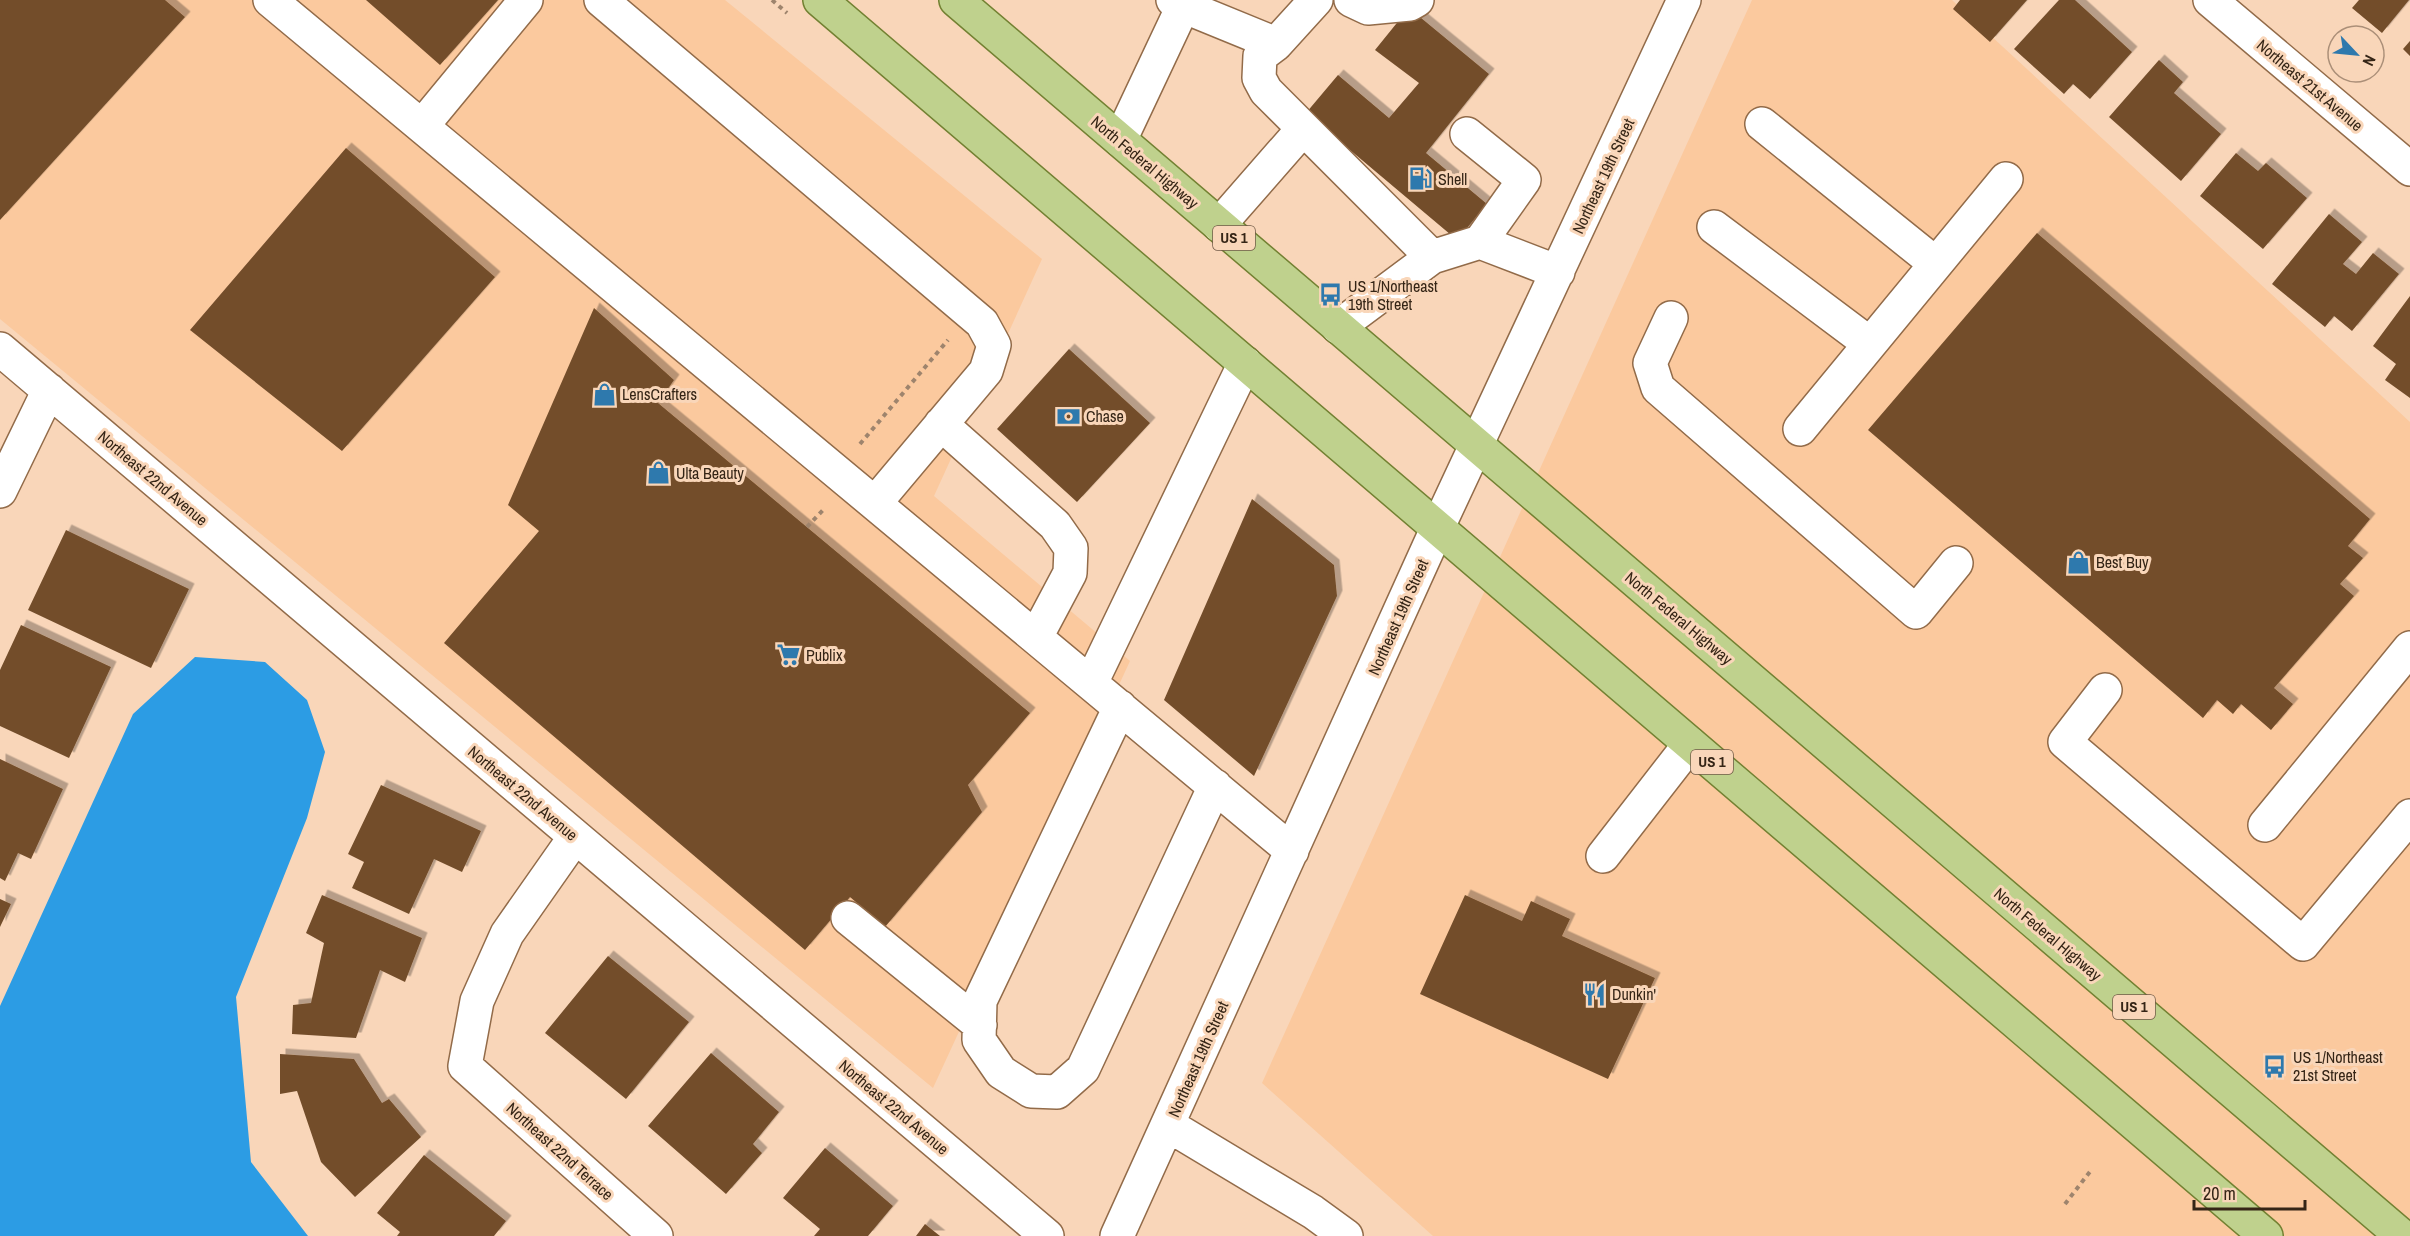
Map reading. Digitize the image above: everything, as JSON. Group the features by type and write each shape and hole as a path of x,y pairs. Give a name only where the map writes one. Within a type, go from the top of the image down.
{"main road":[{"name":"US 1","path":"820,0 2266,1236"},
{"name":"North Federal Highway","path":"956,0 2402,1236"}],"street":[{"path":"270,0 1292,850"},
{"path":"422,126 526,0"},
{"path":"601,0 971,313 982,323 994,345 986,371 875,503"},
{"path":"1316,0 1276,44 1260,56 1259,78 1266,91 1432,257"},
{"path":"1351,0 1368,8 1410,4 1417,0"},
{"name":"Northeast 19th Street","path":"1117,1236 1437,529 1684,0"},
{"name":"Northeast 21st Avenue","path":"2210,0 2410,169"},
{"path":"1120,140 1181,2 1276,44"},
{"path":"1762,124 1936,264"},
{"path":"1219,225 1303,129"},
{"path":"1338,327 1432,257 1480,242 1524,180 1467,134"},
{"path":"1800,429 2006,179"},
{"path":"1714,227 1870,344"},
{"path":"1480,242 1558,272"},
{"path":"1671,318 1650,363 1658,388 1916,612 1956,563"},
{"name":"Northeast 22nd Avenue","path":"0,349 1047,1236"},
{"path":"1091,683 1245,363"},
{"path":"0,491 49,390"},
{"path":"941,424 1055,525 1071,548 1070,573 1036,638"},
{"path":"2265,825 2410,648"},
{"path":"2105,690 2065,742 2303,944 2410,816"},
{"path":"1120,707 980,1001 978,1040 1001,1072 1031,1091 1057,1092 1083,1069 1215,786"},
{"path":"1603,855 1690,744"},
{"name":"Northeast 22nd Terrace","path":"574,837 507,934 477,1001 465,1066 656,1236"},
{"path":"848,918 980,1025"},
{"path":"1168,1125 1313,1212 1346,1236"}],"path":[{"path":"807,527 829,503 853,451 971,313"},
{"path":"2065,1204 2092,1170"}],"shaded area":[{"path":"0,0 725,0 1042,259 934,496 1130,661 933,1088 0,319"},
{"path":"1752,0 1952,0 2410,422 2410,1236 1433,1236 1262,1083"}],"water":[{"path":"195,657 265,662 307,700 325,752 307,818 236,997 251,1162 308,1236 0,1236 0,1006 133,714"}],"building":[{"path":"0,0 165,0 185,17 0,220"},
{"path":"366,0 498,0 440,65"},
{"path":"1960,0 2027,0 1990,42 1953,9"},
{"path":"2059,0 2075,0 2132,52 2090,99 2073,84 2064,94 2014,49"},
{"path":"2359,0 2409,0 2386,28 2386,24 2371,24 2352,8"},
{"name":"Shell","path":"1409,8 1489,74 1426,153 1487,204 1457,240 1306,113 1338,75 1389,118 1419,83 1375,50"},
{"path":"2410,41 2410,56 2403,49"},
{"path":"2159,60 2183,82 2174,93 2221,134 2181,181 2109,117"},
{"path":"346,148 495,277 342,451 190,330"},
{"path":"2236,153 2258,171 2266,163 2307,198 2263,249 2200,196"},
{"path":"2329,214 2362,242 2343,264 2356,274 2373,253 2399,274 2352,331 2334,316 2325,327 2272,284"},
{"path":"2037,233 2370,519 2348,546 2363,558 2340,584 2354,596 2274,688 2293,704 2271,730 2241,704 2233,714 2217,700 2203,718 1868,430"},
{"path":"2410,296 2410,398 2385,380 2396,364 2373,346"},
{"path":"594,308 674,380 658,403 1030,713 968,785 982,812 885,927 850,897 805,950 444,643 539,531 508,505"},
{"path":"1069,349 1150,423 1077,502 997,429"},
{"path":"1252,499 1334,565 1337,596 1254,776 1164,700"},
{"path":"66,530 189,589 151,668 28,610"},
{"path":"21,625 111,667 69,758 0,726 0,670"},
{"path":"0,759 63,789 31,859 18,853 5,881 0,878"},
{"path":"381,785 481,831 462,872 434,859 409,914 352,888 364,862 348,854"},
{"path":"322,895 422,938 405,982 380,970 356,1038 292,1034 293,1005 311,1003 324,943 306,933"},
{"path":"1465,895 1522,921 1531,901 1570,919 1562,936 1655,978 1608,1079 1420,994"},
{"path":"0,899 11,904 0,927"},
{"path":"608,956 689,1022 626,1099 545,1033"},
{"path":"711,1053 779,1112 753,1144 762,1153 726,1194 648,1126"},
{"path":"280,1054 354,1059 382,1103 389,1099 421,1137 355,1197 321,1162 297,1091 280,1094"},
{"path":"825,1148 893,1206 868,1236 814,1236 820,1229 783,1198"},
{"path":"424,1155 506,1221 494,1236 397,1236 400,1232 377,1213"},
{"path":"925,1224 940,1236 916,1236"}],"place":[{"name":"Shell","path":"1420,179"},
{"name":"US 1/Northeast 19th Street","path":"1330,295"},
{"name":"LensCrafters","path":"604,394"},
{"name":"Chase","path":"1068,416"},
{"name":"Ulta Beauty","path":"658,473"},
{"name":"Best Buy","path":"2078,562"},
{"name":"Publix","path":"788,655"},
{"name":"Dunkin'","path":"1594,994"},
{"name":"US 1/Northeast 21st Street","path":"2275,1066"}]}
